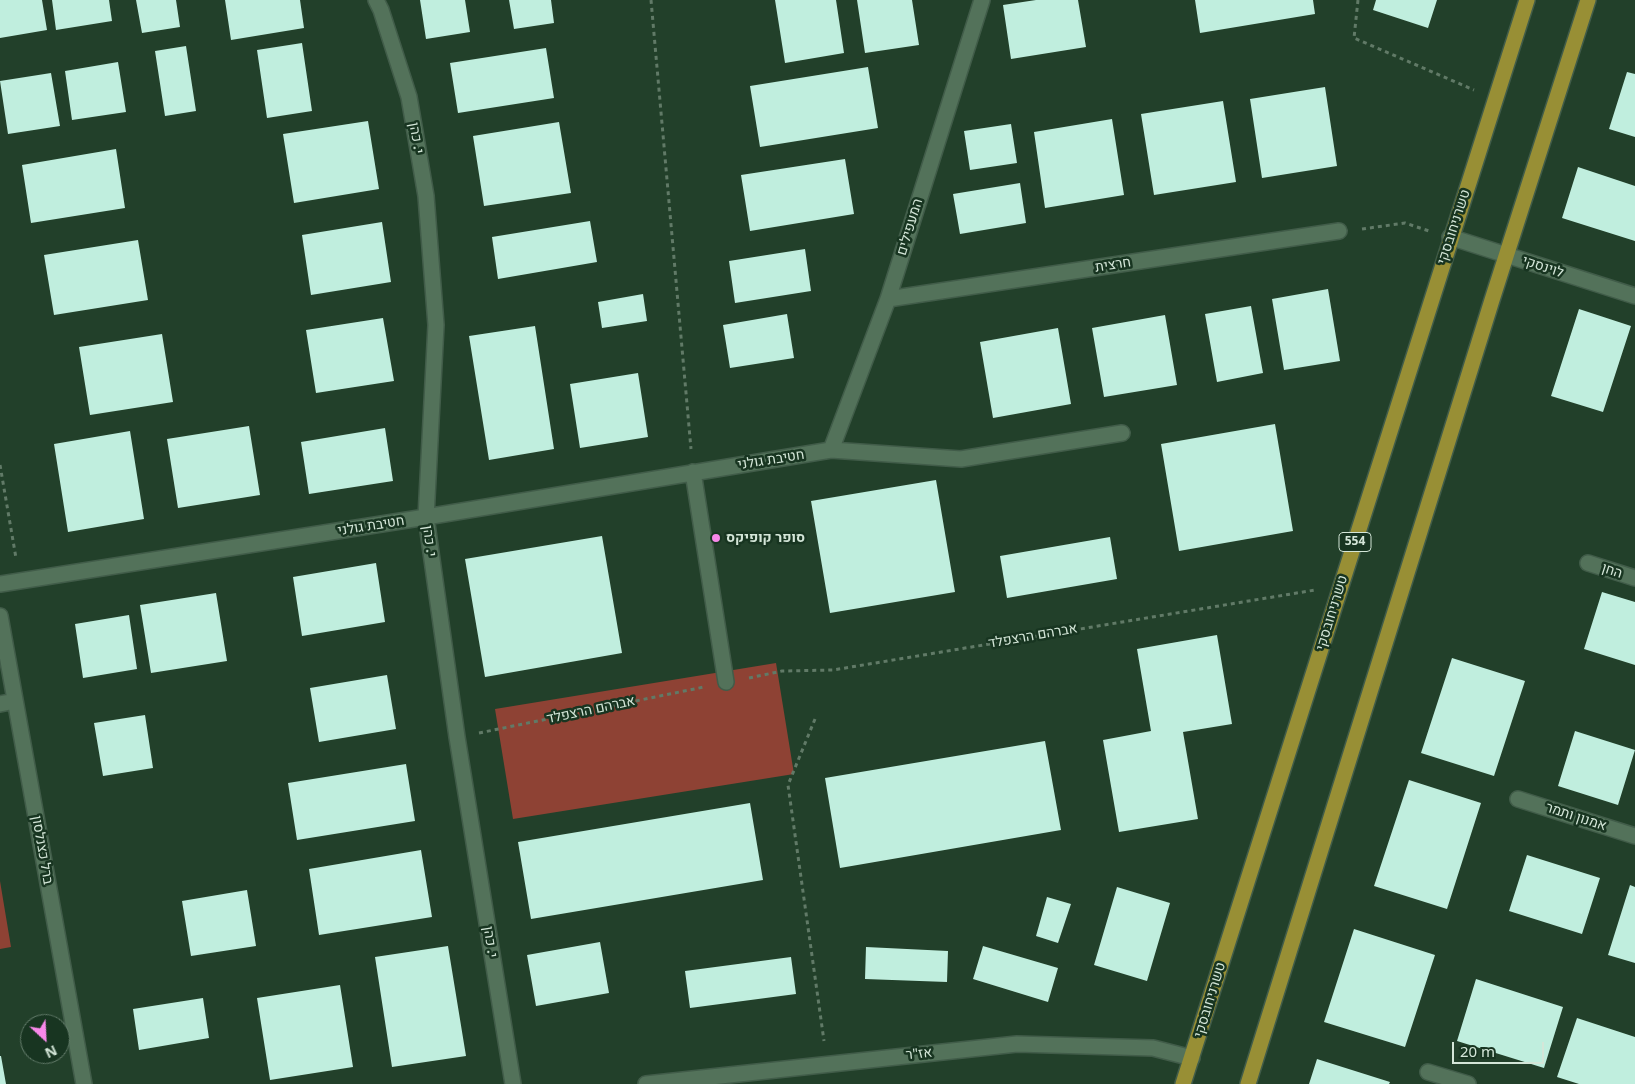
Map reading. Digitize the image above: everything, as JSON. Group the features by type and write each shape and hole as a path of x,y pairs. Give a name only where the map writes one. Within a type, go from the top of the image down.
{"main road":[{"name":"טשרניחובסקי","path":"1183,1084 1450,237 1527,0"},
{"path":"1248,1084 1506,255 1588,0"}],"street":[{"name":"י. כהן","path":"376,0 410,97 426,196 436,326 426,518 457,737 513,1084"},
{"name":"המעפילים","path":"830,450 888,299 982,0"},
{"name":"חרצית","path":"888,299 1339,231"},
{"name":"לוינסקי","path":"1450,237 1635,296"},
{"name":"חטיבת גולני","path":"0,584 426,518 830,450 961,459 1122,432"},
{"path":"693,472 726,682"},
{"name":"החן","path":"1588,563 1635,578"},
{"name":"ברל כצנלסון","path":"0,616 84,1084"},
{"path":"0,704 16,701"},
{"name":"אמנון ותמר","path":"1518,799 1635,836"},
{"name":"אז\"ר","path":"646,1084 1017,1044 1153,1048 1192,1058"},
{"path":"1428,1072 1468,1084"}],"path":[{"path":"651,0 693,472"},
{"path":"1358,0 1354,38 1495,99"},
{"path":"1339,231 1404,224 1450,237"},
{"path":"0,465 20,581"},
{"name":"אברהם הרצפלד","path":"457,737 782,671 833,670 1229,602 1341,586"},
{"path":"815,719 788,785 827,1064"}],"shaded area":[{"path":"776,663 794,774 513,819 495,709"},
{"path":"0,881 11,947 0,949"}],"building":[{"path":"0,0 42,0 47,30 0,38"},
{"path":"52,0 109,0 112,21 56,30"},
{"path":"136,0 176,0 180,27 142,33"},
{"path":"225,0 300,0 304,28 231,40"},
{"path":"420,0 465,0 470,32 426,39"},
{"path":"509,0 551,0 554,23 514,29"},
{"path":"775,0 836,0 844,53 785,63"},
{"path":"857,0 912,0 919,45 865,53"},
{"path":"1036,0 1078,0 1086,47 1011,59 1003,5"},
{"path":"1195,0 1313,0 1315,14 1200,33"},
{"path":"1376,0 1437,0 1428,28 1373,10"},
{"path":"302,43 312,111 267,118 257,50"},
{"path":"186,46 196,111 165,116 155,51"},
{"path":"546,48 554,98 458,113 450,63"},
{"path":"118,62 126,112 72,120 65,71"},
{"path":"868,67 878,128 760,147 750,86"},
{"path":"1627,72 1635,74 1635,137 1609,129"},
{"path":"51,73 60,126 8,134 0,81"},
{"path":"1325,87 1337,166 1262,178 1250,99"},
{"path":"1223,101 1236,182 1154,195 1141,114"},
{"path":"1112,119 1124,195 1045,208 1034,132"},
{"path":"368,121 379,189 294,203 283,134"},
{"path":"559,122 571,193 484,206 473,136"},
{"path":"1011,124 1017,163 970,170 964,131"},
{"path":"116,149 125,208 31,223 22,165"},
{"path":"845,159 854,214 750,231 741,175"},
{"path":"1578,167 1635,186 1635,241 1562,218"},
{"path":"1020,183 1026,223 960,234 953,194"},
{"path":"590,221 597,262 498,279 492,237"},
{"path":"382,222 391,282 311,295 302,235"},
{"path":"138,240 148,300 54,315 44,255"},
{"path":"805,249 811,291 735,303 729,261"},
{"path":"1328,289 1340,361 1284,370 1272,299"},
{"path":"643,294 647,321 602,328 598,302"},
{"path":"1251,306 1263,373 1217,382 1205,314"},
{"path":"1579,309 1631,326 1603,412 1551,396"},
{"path":"787,314 794,358 730,368 723,325"},
{"path":"1165,315 1177,385 1104,397 1092,328"},
{"path":"383,318 394,381 316,393 306,330"},
{"path":"535,326 554,449 489,460 469,336"},
{"path":"1058,328 1071,404 993,418 980,342"},
{"path":"162,334 173,402 90,415 79,347"},
{"path":"638,373 648,437 580,448 570,384"},
{"path":"1275,424 1293,531 1179,551 1161,444"},
{"path":"249,426 260,495 178,508 167,439"},
{"path":"385,428 393,481 309,494 301,442"},
{"path":"130,431 144,519 68,532 54,444"},
{"path":"936,480 955,592 830,613 811,501"},
{"path":"602,536 622,653 485,677 465,559"},
{"path":"1110,537 1117,579 1007,598 1000,556"},
{"path":"376,563 385,622 302,636 293,577"},
{"path":"1602,592 1635,602 1635,665 1584,649"},
{"path":"216,593 227,661 151,673 140,605"},
{"path":"129,615 137,669 83,678 75,624"},
{"path":"1217,635 1232,724 1183,732 1198,819 1119,832 1103,740 1151,731 1137,649"},
{"path":"1452,658 1525,681 1494,776 1421,753"},
{"path":"387,675 396,729 319,742 310,688"},
{"path":"145,715 153,768 103,776 94,723"},
{"path":"1575,731 1635,750 1618,805 1558,786"},
{"path":"1045,741 1061,830 840,868 825,778"},
{"path":"406,764 415,821 297,840 288,783"},
{"path":"1409,780 1481,803 1447,909 1374,886"},
{"path":"750,803 763,880 531,919 518,842"},
{"path":"421,850 432,917 319,935 309,869"},
{"path":"1527,855 1600,878 1582,934 1509,911"},
{"path":"1630,885 1635,887 1635,963 1608,955"},
{"path":"1117,887 1170,903 1147,981 1094,965"},
{"path":"247,890 256,946 191,956 182,901"},
{"path":"1047,897 1071,904 1058,943 1036,936"},
{"path":"1354,929 1435,955 1405,1047 1324,1022"},
{"path":"600,942 609,993 536,1006 527,955"},
{"path":"448,946 466,1056 392,1067 375,957"},
{"path":"983,946 1058,968 1048,1002 973,979"},
{"path":"866,947 948,951 947,982 865,979"},
{"path":"791,957 796,994 690,1008 685,971"},
{"path":"1476,979 1563,1007 1544,1068 1457,1041"},
{"path":"340,985 353,1067 270,1080 257,998"},
{"path":"203,998 209,1038 139,1050 133,1009"},
{"path":"1577,1018 1635,1037 1635,1084 1579,1084 1557,1077"},
{"path":"1,1056 6,1084 0,1084"},
{"path":"1317,1059 1390,1082 1389,1084 1309,1084"}],"place":[{"name":"סופר קופיקס","path":"716,538"}]}
